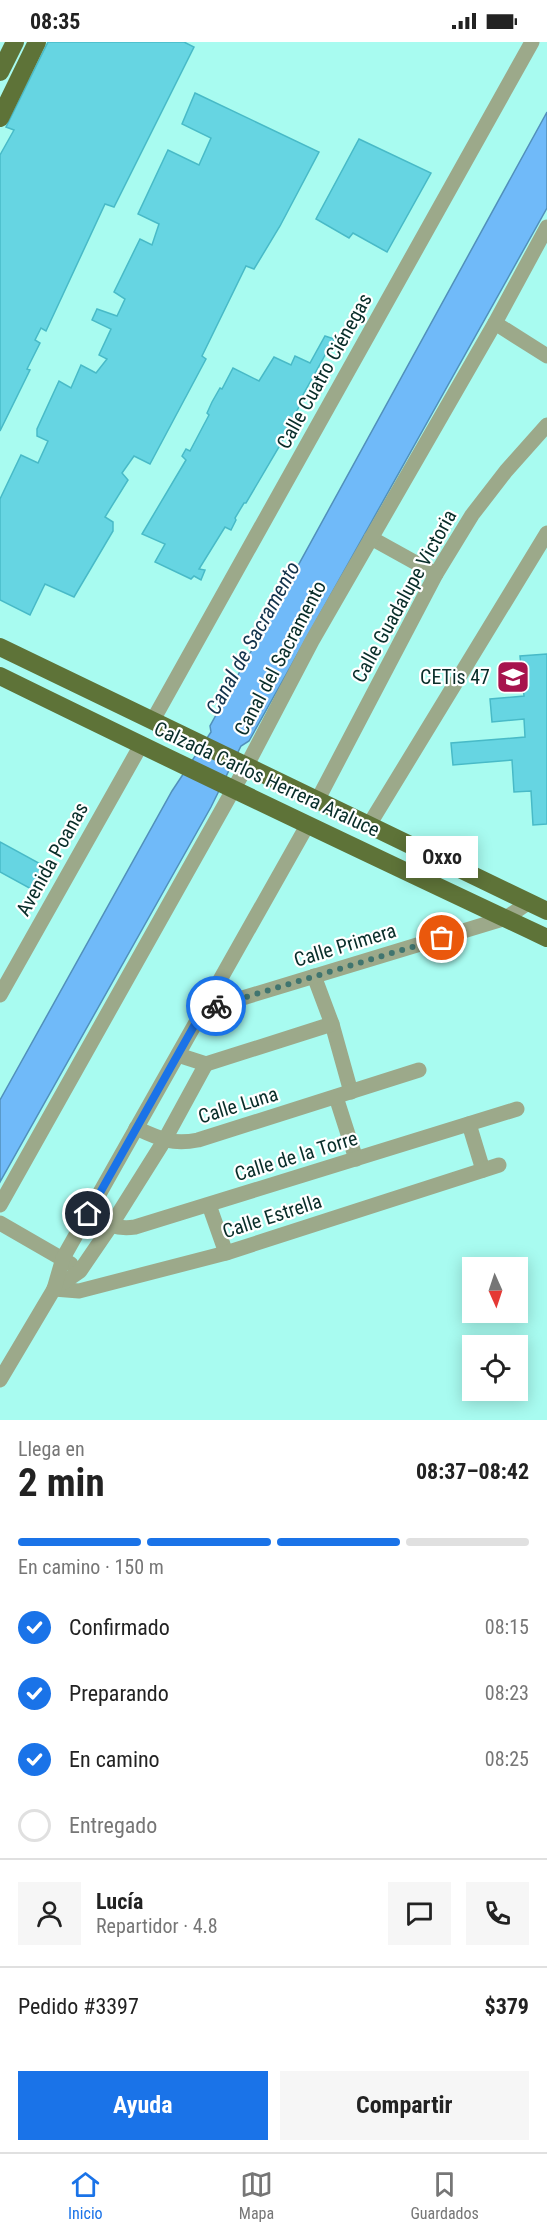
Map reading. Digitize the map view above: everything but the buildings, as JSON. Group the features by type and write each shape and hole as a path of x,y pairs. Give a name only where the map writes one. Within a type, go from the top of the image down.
{"main road":[{"path":"0,72 15,42"},
{"path":"0,118 37,42"},
{"name":"Calzada Carlos Herrera Araluce","path":"0,647 547,911"},
{"name":"Calzada Carlos Herrera Araluce","path":"0,676 547,938"},
{"path":"84,717 96,693"}],"street":[{"name":"Calle Cuatro Ciénegas","path":"153,720 532,42"},
{"name":"Canal del Sacramento","path":"0,1205 312,641 495,324 547,227"},
{"path":"495,324 547,356"},
{"name":"Calle Guadalupe Victoria","path":"317,801 436,574 472,515 506,471 547,425"},
{"path":"369,825 547,533"},
{"path":"371,538 436,574"},
{"name":"Avenida Poanas","path":"0,995 141,745"},
{"path":"0,1380 54,1289 63,1258 308,824"},
{"name":"Calle Primera","path":"203,1010 506,918 529,903"},
{"path":"314,976 332,1024 351,1092"},
{"path":"178,1055 206,1064 332,1024"},
{"path":"54,1289 80,1271 110,1227 164,1141 206,1064"},
{"name":"Calle Luna","path":"136,1128 164,1141 198,1140 419,1070"},
{"path":"336,1097 356,1159"},
{"name":"Calle de la Torre","path":"110,1227 123,1229 135,1227 517,1109"},
{"path":"469,1124 483,1170"},
{"name":"Calle Estrella","path":"54,1289 79,1291 226,1253 499,1165"},
{"path":"209,1205 226,1253"},
{"path":"88,1214 110,1227"},
{"path":"0,1222 63,1258 80,1271"}],"water":[{"name":"Canal de Sacramento","path":"547,112 547,208 249,741 241,746 211,807 0,1182 0,1100 172,791 211,732 210,726"}],"way so far":[{"path":"216,1006 442,938"}],"place":[{"name":"CETis 47","path":"513,677"},
{"name":"Oxxo","path":"442,938"}],"route":[{"path":"88,1214 203,1010 216,1006"}]}
